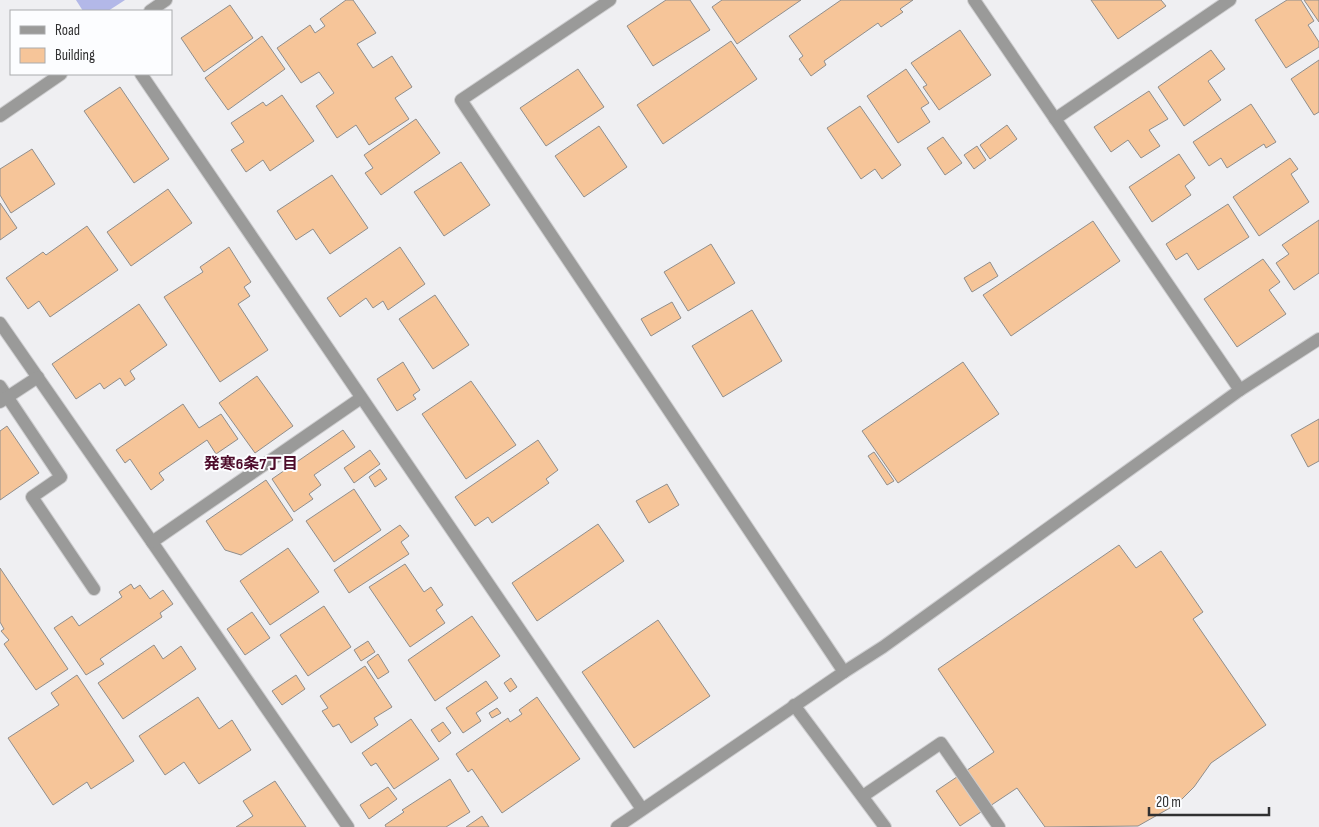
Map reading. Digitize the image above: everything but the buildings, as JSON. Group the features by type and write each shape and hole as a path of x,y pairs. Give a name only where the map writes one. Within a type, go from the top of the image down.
{"street":[{"path":"151,10 166,0"},
{"path":"610,0 461,100 844,672"},
{"path":"974,0 1240,390"},
{"path":"1055,119 1230,0"},
{"path":"0,116 60,75"},
{"path":"142,75 642,809"},
{"path":"0,323 348,827"},
{"path":"617,827 794,705 883,647 1240,390 1319,338"},
{"path":"4,399 38,377"},
{"path":"0,386 4,399 61,477 32,496 94,589"},
{"path":"152,542 361,398"},
{"path":"794,705 885,827"},
{"path":"863,796 941,743 999,827"}],"shaded area":[{"path":"76,0 125,0 110,10 82,10"}],"district":[{"name":"発寒6条7丁目","path":"251,464"}]}
